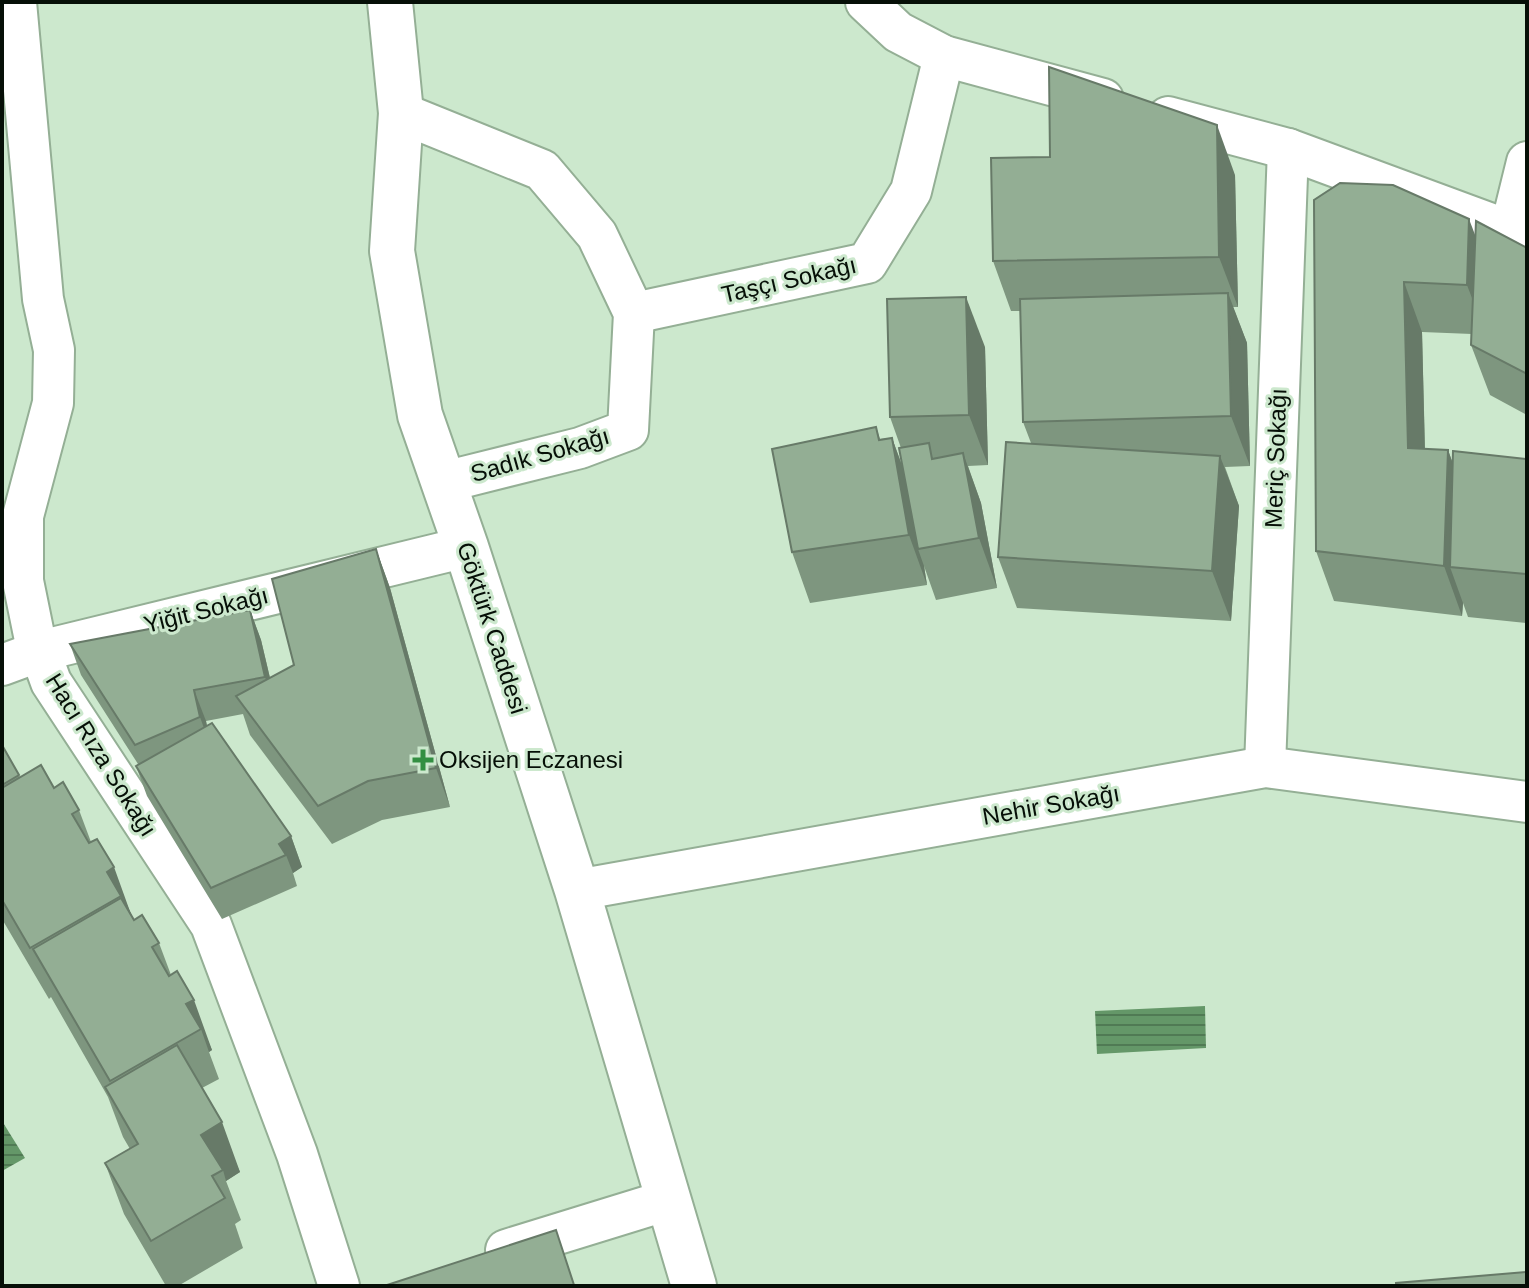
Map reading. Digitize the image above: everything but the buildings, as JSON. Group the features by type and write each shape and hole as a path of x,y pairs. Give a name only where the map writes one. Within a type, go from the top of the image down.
{"main road":[{"name":"Göktürk Caddesi","path":"390,2 401,113 392,251 420,415 577,890 694,1286"}],"street":[{"name":"Hacı Rıza Sokağı","path":"16,2 43,299 54,350 53,403 23,516 23,581 40,651 51,682 211,925 297,1154 339,1286"},
{"path":"866,2 898,32 944,56 1288,149 1519,236 1527,162"},
{"name":"Taşçı Sokağı","path":"634,313 867,263 911,191 944,56"},
{"name":"Sadık Sokağı","path":"401,113 542,170 597,235 634,313 628,430 580,448 444,482"},
{"name":"Meriç Sokağı","path":"1265,767 1288,149"},
{"name":"Yiğit Sokağı","path":"2,665 40,651 466,547"},
{"name":"Nehir Sokağı","path":"577,890 1265,767 1527,802"},
{"path":"473,1261 668,1200"}],"shaded area":[{"path":"1205,1006 1206,1048 1097,1054 1095,1011"},
{"path":"2,1121 25,1158 2,1171"}],"place":[{"name":"Oksijen Eczanesi","path":"423,760"}]}
